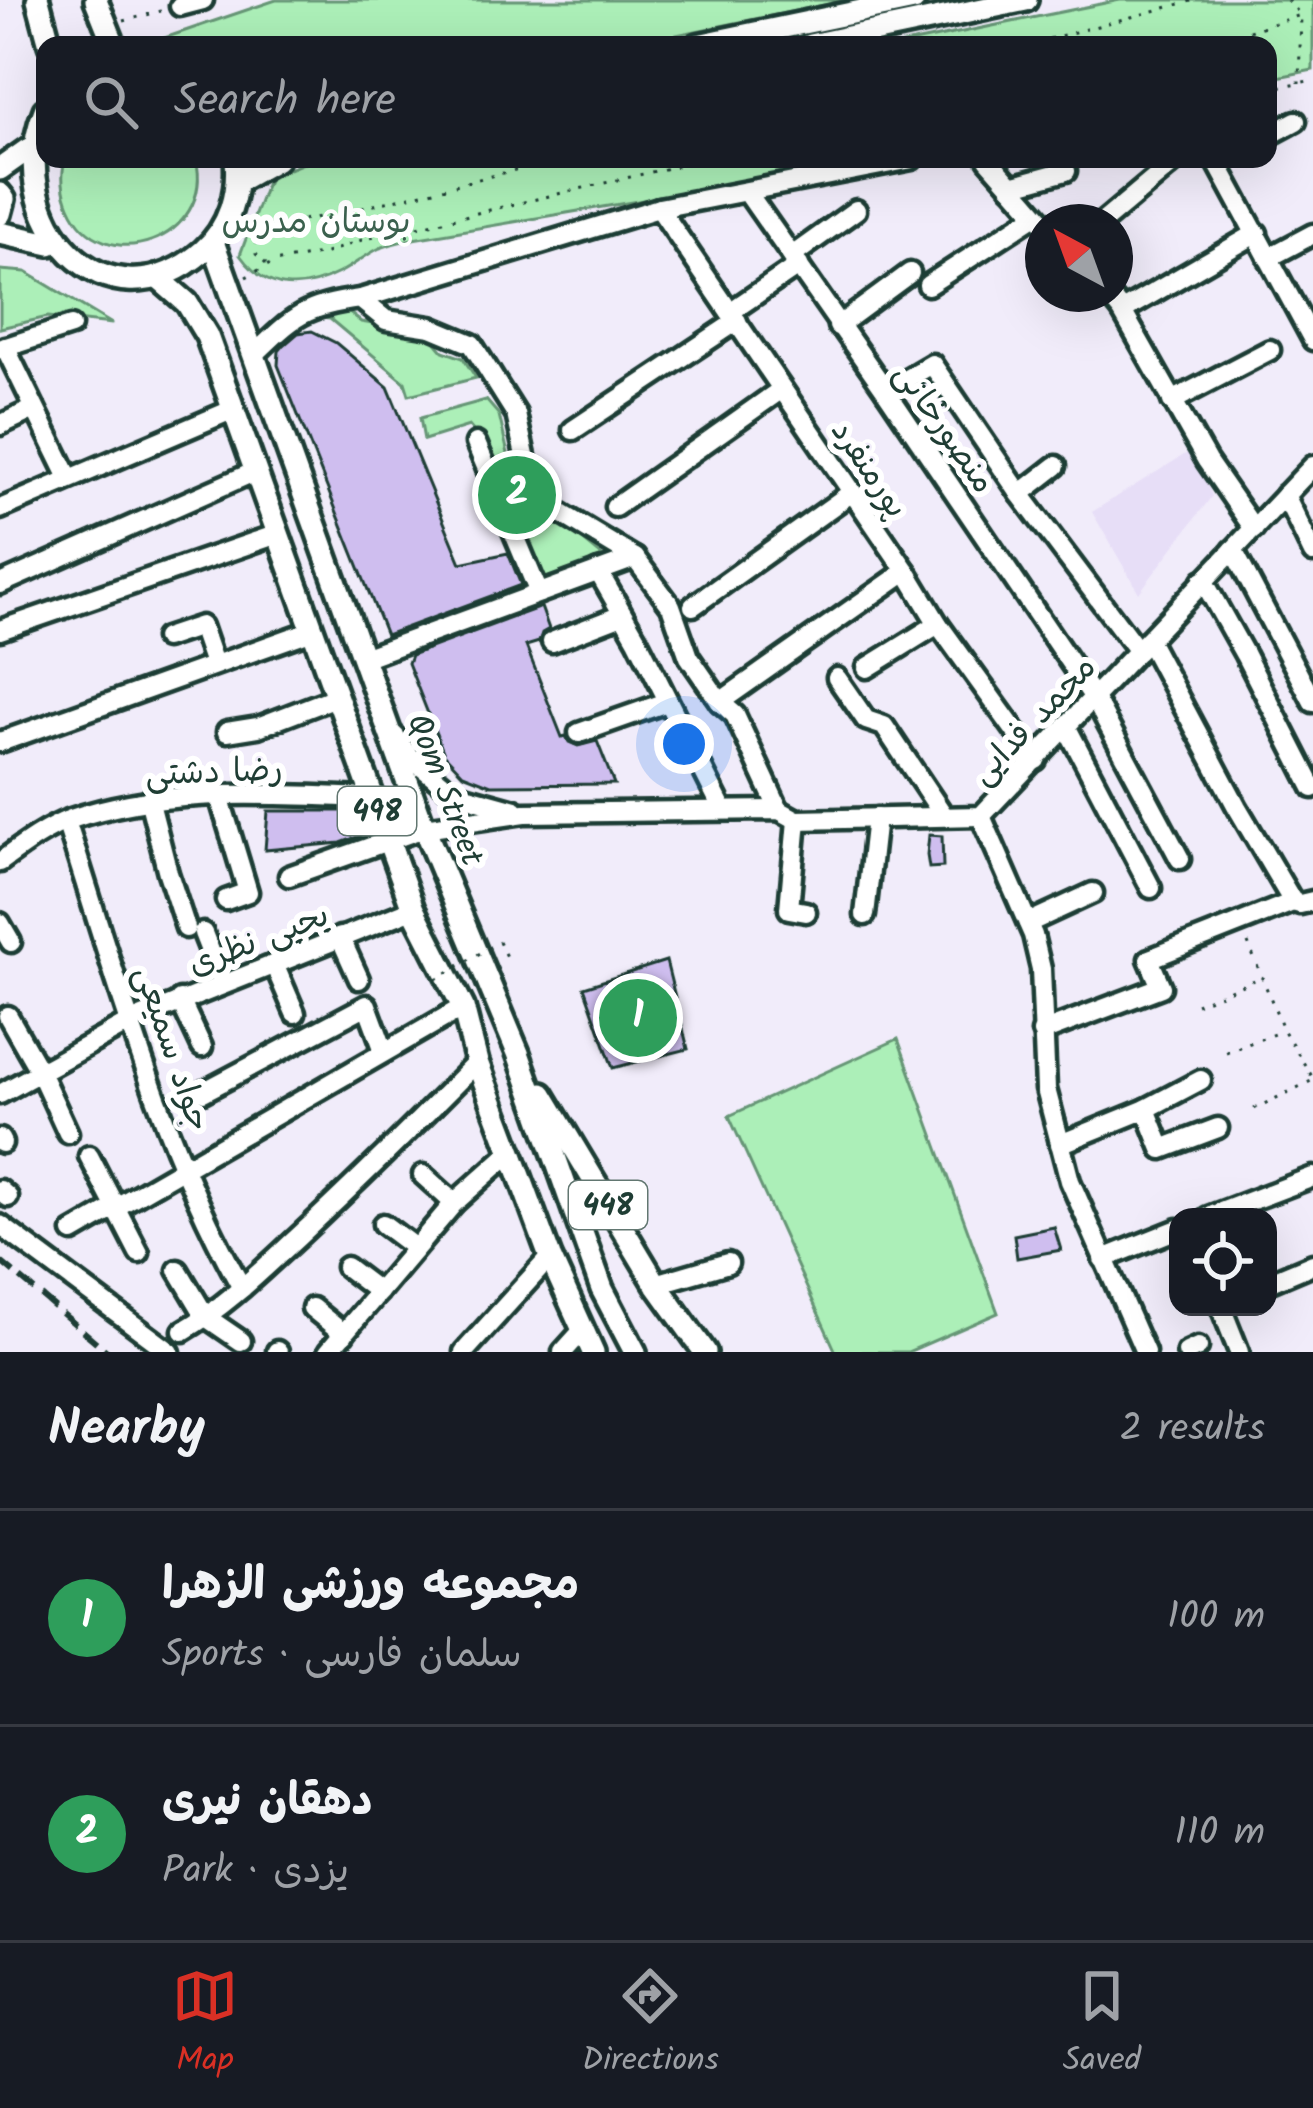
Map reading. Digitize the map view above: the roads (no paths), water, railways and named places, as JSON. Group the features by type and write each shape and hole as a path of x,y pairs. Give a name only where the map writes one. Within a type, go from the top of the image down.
{"main road":[{"path":"38,0 48,36"},
{"path":"96,0 111,36"},
{"path":"741,36 914,0"},
{"path":"853,36 1027,0"},
{"path":"36,120 24,175 36,223 50,244 72,263 98,276 157,277 188,264 213,242 230,213 237,170"},
{"path":"0,169 29,142 36,128"},
{"path":"0,194 4,199 0,214"},
{"path":"0,233 50,244"},
{"name":"Qom Street","path":"213,242 424,827 518,1054 602,1289 634,1352"},
{"name":"498","path":"157,277 187,302 208,336 412,909 463,1007 477,1062 550,1257 592,1352"},
{"name":"448","path":"518,1054 656,1284 705,1352"}],"street":[{"path":"180,6 203,0"},
{"path":"1277,131 1296,121"},
{"path":"255,355 287,322 322,304 360,299 659,208 867,168"},
{"path":"996,168 1027,204"},
{"path":"1124,204 1167,168"},
{"path":"1224,168 1313,340"},
{"path":"1011,186 1066,171"},
{"name":"منصورخانی","path":"747,192 1094,698 1180,859"},
{"name":"پورمنفرد","path":"659,208 938,624 1036,760"},
{"path":"574,430 734,316 856,210"},
{"path":"928,285 1025,228"},
{"path":"1133,305 1257,233"},
{"path":"1268,258 1313,234"},
{"path":"838,326 910,273"},
{"path":"360,299 386,320 431,327 472,344 516,414 530,479 554,508 635,558 671,606 689,657 735,715 788,815 789,908 806,912"},
{"path":"1123,312 1207,461 1254,529"},
{"path":"69,478 2,348 71,326"},
{"path":"1172,401 1270,350"},
{"path":"886,391 932,364 1020,494 1143,646 1237,807 1303,901 1149,959 1161,987 1042,1032"},
{"path":"616,507 782,389"},
{"path":"0,509 234,409"},
{"path":"0,425 34,410"},
{"path":"476,443 539,593"},
{"path":"1020,494 1056,466"},
{"name":"محمد فدایی","path":"289,876 424,827 526,813 723,810 876,818 981,816 1313,466"},
{"path":"0,584 256,471"},
{"path":"693,606 851,493"},
{"path":"1286,495 1313,554"},
{"path":"0,630 278,534"},
{"path":"1233,550 1313,703"},
{"path":"363,658 635,558"},
{"path":"598,572 638,639 723,810"},
{"path":"721,702 906,572"},
{"path":"1203,580 1313,788"},
{"path":"552,642 622,615"},
{"path":"867,668 938,624"},
{"path":"165,638 201,626 214,664"},
{"path":"0,742 313,630"},
{"path":"837,678 866,719 884,727 944,816"},
{"path":"227,731 258,727 337,697"},
{"path":"579,733 667,702"},
{"path":"1066,726 1151,888"},
{"path":"388,727 412,759 454,793 526,813"},
{"path":"220,796 248,892 226,900"},
{"name":"رضا دشتی","path":"0,862 67,820 149,799 373,798"},
{"path":"149,799 168,873 223,984"},
{"path":"981,816 1028,923 1042,969 1046,1089 1070,1180 1144,1352"},
{"path":"865,915 876,818"},
{"name":"جواد سمیعی","path":"67,820 130,1022 184,1167 242,1288"},
{"path":"1028,923 1093,893"},
{"name":"یحیی نظری","path":"0,1094 130,1022 412,909"},
{"path":"0,923 11,942"},
{"path":"340,938 359,979"},
{"path":"274,964 295,1013"},
{"path":"181,1000 202,1047"},
{"path":"202,1092 367,1004 383,1052"},
{"path":"74,1232 463,1007"},
{"path":"8,1016 68,1133"},
{"path":"183,1330 242,1288 371,1170 477,1062"},
{"path":"1060,1144 1201,1080"},
{"path":"1147,1108 1162,1149 1218,1128"},
{"path":"328,1352 454,1203 511,1152"},
{"path":"89,1156 139,1253"},
{"path":"424,1175 454,1203"},
{"path":"1232,1208 1313,1178"},
{"path":"383,1224 415,1248"},
{"path":"0,1225 170,1352"},
{"path":"1102,1259 1169,1233"},
{"path":"464,1352 550,1257"},
{"path":"656,1284 728,1263"},
{"path":"1277,1279 1313,1264"},
{"path":"346,1267 379,1292"},
{"path":"178,1270 206,1317 241,1341"},
{"path":"312,1308 344,1334"},
{"path":"1225,1316 1239,1352"},
{"path":"563,1352 582,1331"}],"railway":[{"path":"0,1261 108,1352"}],"place":[{"name":"دهقان نیری","path":"517,495"},
{"name":"مجموعه ورزشی الزهرا","path":"638,1018"}],"park label":[{"name":"بوستان مدرس","path":"316,220"}]}
